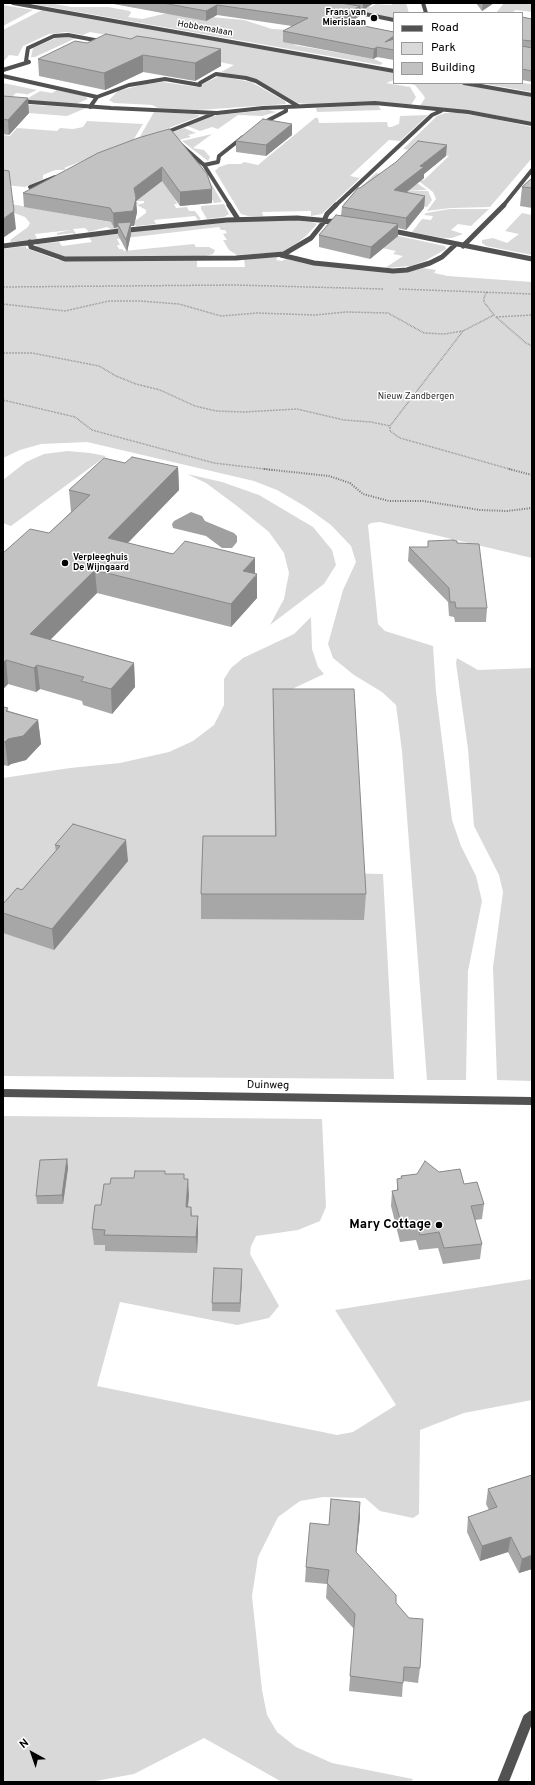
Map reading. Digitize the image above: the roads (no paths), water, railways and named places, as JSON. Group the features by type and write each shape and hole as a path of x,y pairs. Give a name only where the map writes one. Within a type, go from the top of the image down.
{"street":[{"name":"Hobbemalaan","path":"13,3 393,70"},
{"path":"341,10 393,20"},
{"path":"29,62 26,61 28,48 54,36 68,35 110,42"},
{"path":"3,70 29,62 36,63"},
{"path":"3,76 97,97 136,83 166,79 200,84 216,74 246,78 256,81 298,106"},
{"path":"470,84 532,95"},
{"path":"90,107 97,97"},
{"path":"3,100 90,107 218,113 298,106 375,103 481,114 532,124"},
{"path":"254,128 286,111 286,107"},
{"path":"30,242 31,247 65,259 236,258 281,255 292,251 311,238 327,214 432,115 446,110"},
{"path":"155,137 218,113"},
{"path":"204,165 218,162 219,156 249,132"},
{"path":"161,134 167,137"},
{"path":"178,143 204,165 238,219"},
{"path":"463,246 505,204 532,170"},
{"path":"30,187 62,174"},
{"path":"3,246 129,230 238,219 297,218 348,223"},
{"path":"381,229 463,246 532,258"},
{"path":"281,255 314,263 394,271 407,270 430,263 442,257 456,244"},
{"name":"Duinweg","path":"3,1093 532,1101"},
{"path":"503,1782 528,1719 532,1716"}],"place":[{"name":"Frans van Mierislaan","path":"374,18"},
{"name":"Verpleeghuis De Wijngaard","path":"65,563"},
{"name":"Mary Cottage","path":"439,1225"}],"park label":[{"name":"Nieuw Zandbergen","path":"416,397"}]}
